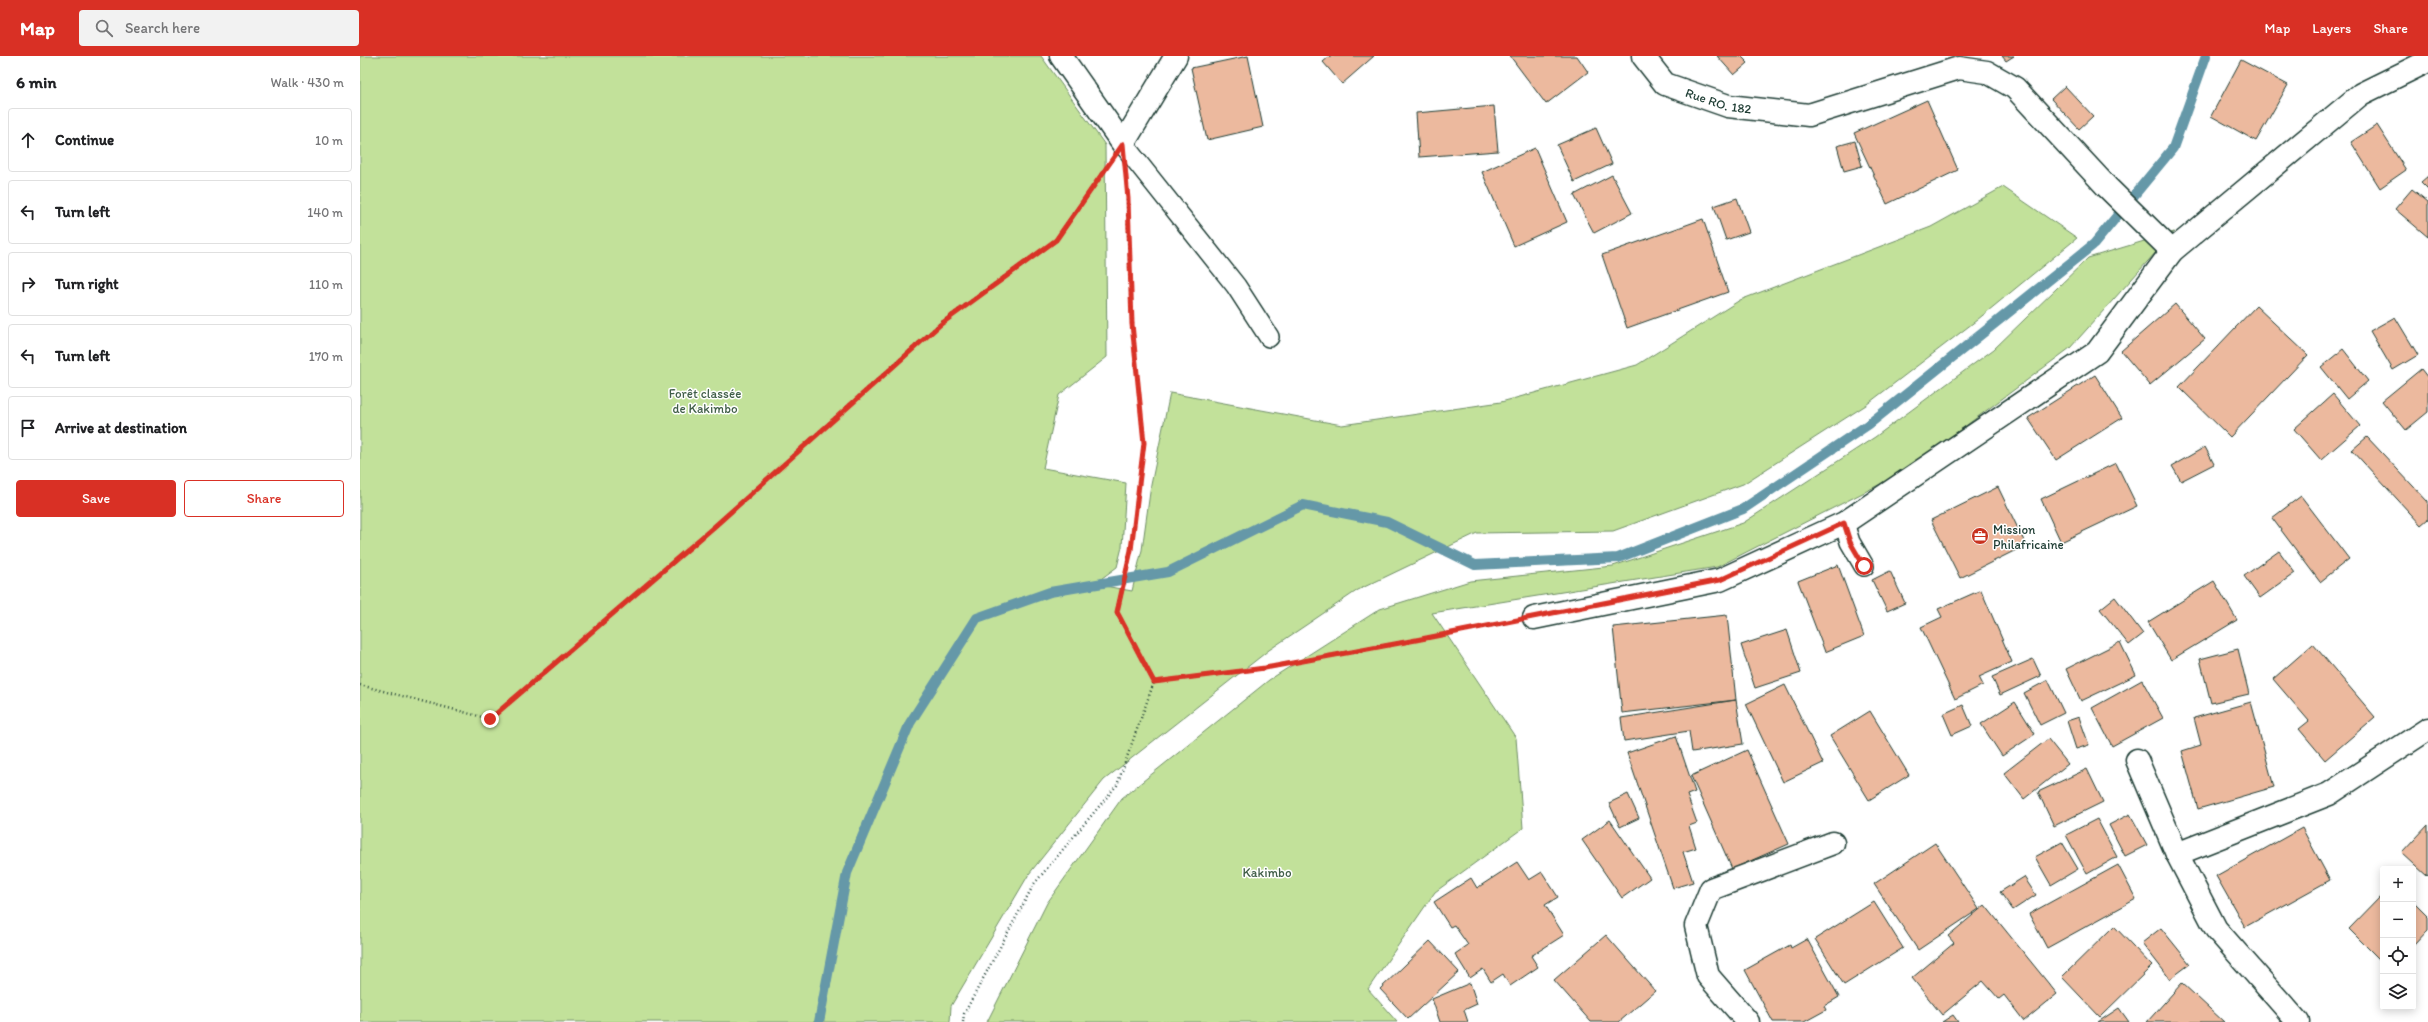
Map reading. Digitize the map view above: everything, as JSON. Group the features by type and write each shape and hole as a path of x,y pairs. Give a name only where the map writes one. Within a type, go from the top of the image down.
{"street":[{"path":"1061,56 1123,144 1176,56"},
{"name":"Rue RO. 182","path":"1643,56 1665,84 1728,106 1809,115 1959,68 1987,72 2015,88 2107,187 2152,233 2172,251"},
{"path":"1534,618 1720,580 1844,523 2097,352 2172,251 2361,94 2428,61"},
{"path":"2177,854 2329,794 2428,729"},
{"path":"2137,760 2177,854 2216,930 2298,1022"},
{"path":"1748,1022 1708,976 1696,926 1711,889 1832,843"}],"lane":[{"path":"1123,144 1236,286 1268,337"},
{"path":"1844,523 1850,542 1864,566"}],"path":[{"path":"360,685 490,719 715,526 941,324 1056,240 1123,144"},
{"path":"963,1022 964,1014 1034,884 1117,785 1154,682 1117,612 1131,550 1144,443 1132,324 1127,191"},
{"path":"1154,682 1265,668 1534,618"}],"green space":[{"name":"Forêt classée de Kakimbo","path":"360,56 1041,56 1105,145 1107,357 1059,395 1043,468 1126,483 1122,547 1117,567 1094,584 1132,591 1142,550 1151,485 1170,393 1342,425 1501,402 1637,365 1740,300 1931,227 2003,187 2077,238 1977,320 1866,405 1743,484 1613,531 1477,533 1358,590 1269,650 1104,780 1029,874 951,1006 950,1022 360,1022"},
{"name":"Kakimbo","path":"2174,232 2070,348 1904,472 1717,567 1432,613 1516,738 1523,828 1435,892 1368,989 1397,1022 987,1022 1047,903 1122,798 1269,680 1380,609 1470,581 1613,566 1743,523 1875,437 1994,349 2088,258"}],"building":[{"path":"1248,56 1263,127 1207,140 1191,68"},
{"path":"1330,56 1374,56 1342,84 1323,62"},
{"path":"1510,56 1577,56 1588,72 1546,104"},
{"path":"1717,56 1741,56 1748,63 1734,75"},
{"path":"2002,56 2014,56 2006,61"},
{"path":"2241,60 2288,85 2256,141 2211,116"},
{"path":"2065,86 2093,116 2079,129 2051,99"},
{"path":"1927,100 1958,170 1887,204 1854,133"},
{"path":"1494,106 1498,151 1419,157 1416,113"},
{"path":"2377,125 2406,170 2380,188 2351,142"},
{"path":"1596,128 1612,164 1574,182 1557,145"},
{"path":"1855,141 1862,166 1844,171 1837,146"},
{"path":"1535,148 1567,222 1514,246 1482,172"},
{"path":"1612,175 1632,213 1594,233 1574,195"},
{"path":"2428,176 2428,189 2421,182"},
{"path":"2412,189 2428,202 2428,237 2395,209"},
{"path":"1737,198 1749,232 1726,240 1714,206"},
{"path":"1703,219 1728,292 1627,328 1602,255"},
{"path":"2175,304 2205,339 2150,385 2121,351"},
{"path":"2256,306 2308,355 2230,437 2179,387"},
{"path":"2395,317 2418,355 2393,370 2370,331"},
{"path":"2343,349 2368,381 2347,399 2321,367"},
{"path":"2421,369 2428,378 2428,412 2406,430 2382,401"},
{"path":"2095,375 2122,418 2056,460 2028,418"},
{"path":"2333,394 2360,426 2321,460 2294,429"},
{"path":"2367,437 2428,502 2428,519 2421,525 2352,450"},
{"path":"2205,447 2214,464 2181,481 2172,466"},
{"path":"2116,463 2137,506 2061,542 2041,499"},
{"path":"1998,487 2026,545 1960,578 1931,520"},
{"path":"2301,496 2349,559 2320,582 2272,518"},
{"path":"2279,551 2295,573 2260,598 2244,576"},
{"path":"1838,565 1864,636 1825,652 1798,581"},
{"path":"1890,571 1905,603 1887,611 1872,580"},
{"path":"2214,581 2237,620 2171,660 2148,622"},
{"path":"1981,590 2012,662 1979,677 1983,685 1955,699 1921,627 1942,617 1938,609"},
{"path":"2115,597 2143,634 2129,645 2100,609"},
{"path":"1727,615 1736,700 1622,713 1613,627"},
{"path":"1787,630 1801,673 1755,688 1741,645"},
{"path":"2120,642 2136,675 2081,701 2066,669"},
{"path":"2313,644 2375,717 2325,760 2299,729 2309,721 2273,679"},
{"path":"2238,649 2249,694 2211,703 2200,659"},
{"path":"2033,659 2041,676 2000,695 1992,677"},
{"path":"2048,680 2064,713 2040,725 2024,693"},
{"path":"2142,680 2163,718 2112,746 2092,708"},
{"path":"1785,685 1823,763 1783,782 1746,704"},
{"path":"1736,700 1743,744 1692,752 1689,731 1624,741 1621,718"},
{"path":"2015,702 2035,734 2002,756 1981,724"},
{"path":"2251,702 2274,787 2198,809 2182,751 2201,745 2194,718"},
{"path":"1963,705 1972,726 1952,735 1943,714"},
{"path":"1870,711 1909,775 1869,800 1830,736"},
{"path":"2079,717 2089,745 2076,749 2067,721"},
{"path":"1676,736 1695,792 1687,795 1697,823 1689,826 1696,848 1683,852 1693,882 1673,888 1627,753"},
{"path":"2048,739 2068,764 2024,799 2004,773"},
{"path":"1747,750 1789,844 1732,869 1691,776"},
{"path":"2087,769 2103,802 2054,826 2038,792"},
{"path":"1628,794 1639,818 1620,827 1609,803"},
{"path":"2130,814 2147,845 2125,856 2109,825"},
{"path":"2097,819 2117,857 2087,874 2066,835"},
{"path":"1610,820 1650,878 1622,898 1582,840"},
{"path":"2428,825 2428,877 2402,853"},
{"path":"2302,828 2330,880 2245,927 2216,876"},
{"path":"2062,842 2078,869 2051,885 2035,857"},
{"path":"1935,843 1979,909 1918,950 1874,884"},
{"path":"1517,862 1529,880 1542,872 1558,897 1545,905 1564,935 1531,956 1538,967 1510,986 1503,974 1491,982 1483,969 1470,978 1455,954 1468,945 1454,925 1450,927 1434,902 1471,878 1477,888"},
{"path":"2118,865 2136,899 2047,948 2029,914"},
{"path":"2024,877 2036,895 2013,910 2000,892"},
{"path":"2380,897 2380,960 2349,929"},
{"path":"1874,902 1903,948 1844,985 1815,939"},
{"path":"2416,904 2428,916 2428,930 2416,943"},
{"path":"1985,905 2057,994 2024,1021 2004,995 1999,999 1983,981 1942,1015 1912,978 1954,943 1948,936"},
{"path":"2114,926 2152,966 2100,1017 2062,977"},
{"path":"2161,928 2190,964 2170,979 2142,943"},
{"path":"1606,935 1655,991 1619,1022 1591,1022 1554,980"},
{"path":"1807,939 1839,997 1824,1006 1826,1010 1804,1022 1773,1022 1745,970 1790,945 1791,948"},
{"path":"1430,941 1459,972 1408,1019 1380,989"},
{"path":"1470,983 1477,1004 1464,1010 1468,1022 1440,1022 1432,999"},
{"path":"2182,983 2224,1022 2147,1022"},
{"path":"2119,1008 2129,1022 2098,1022"},
{"path":"1953,1015 1958,1022 1942,1022"}],"waterway":[{"path":"819,1022 847,873 910,723 977,618 1050,592 1168,572 1303,505 1387,522 1475,565 1618,558 1743,509 1869,424 2094,244 2173,148 2206,56"}],"place":[{"name":"Mission Philafricaine","path":"1980,536"}],"route":[{"path":"490,719 715,526 941,324 1056,240 1123,144 1128,199 1132,324 1144,443 1131,550 1117,612 1154,682 1265,668 1534,618 1720,580 1844,523 1850,542 1864,566"}]}
